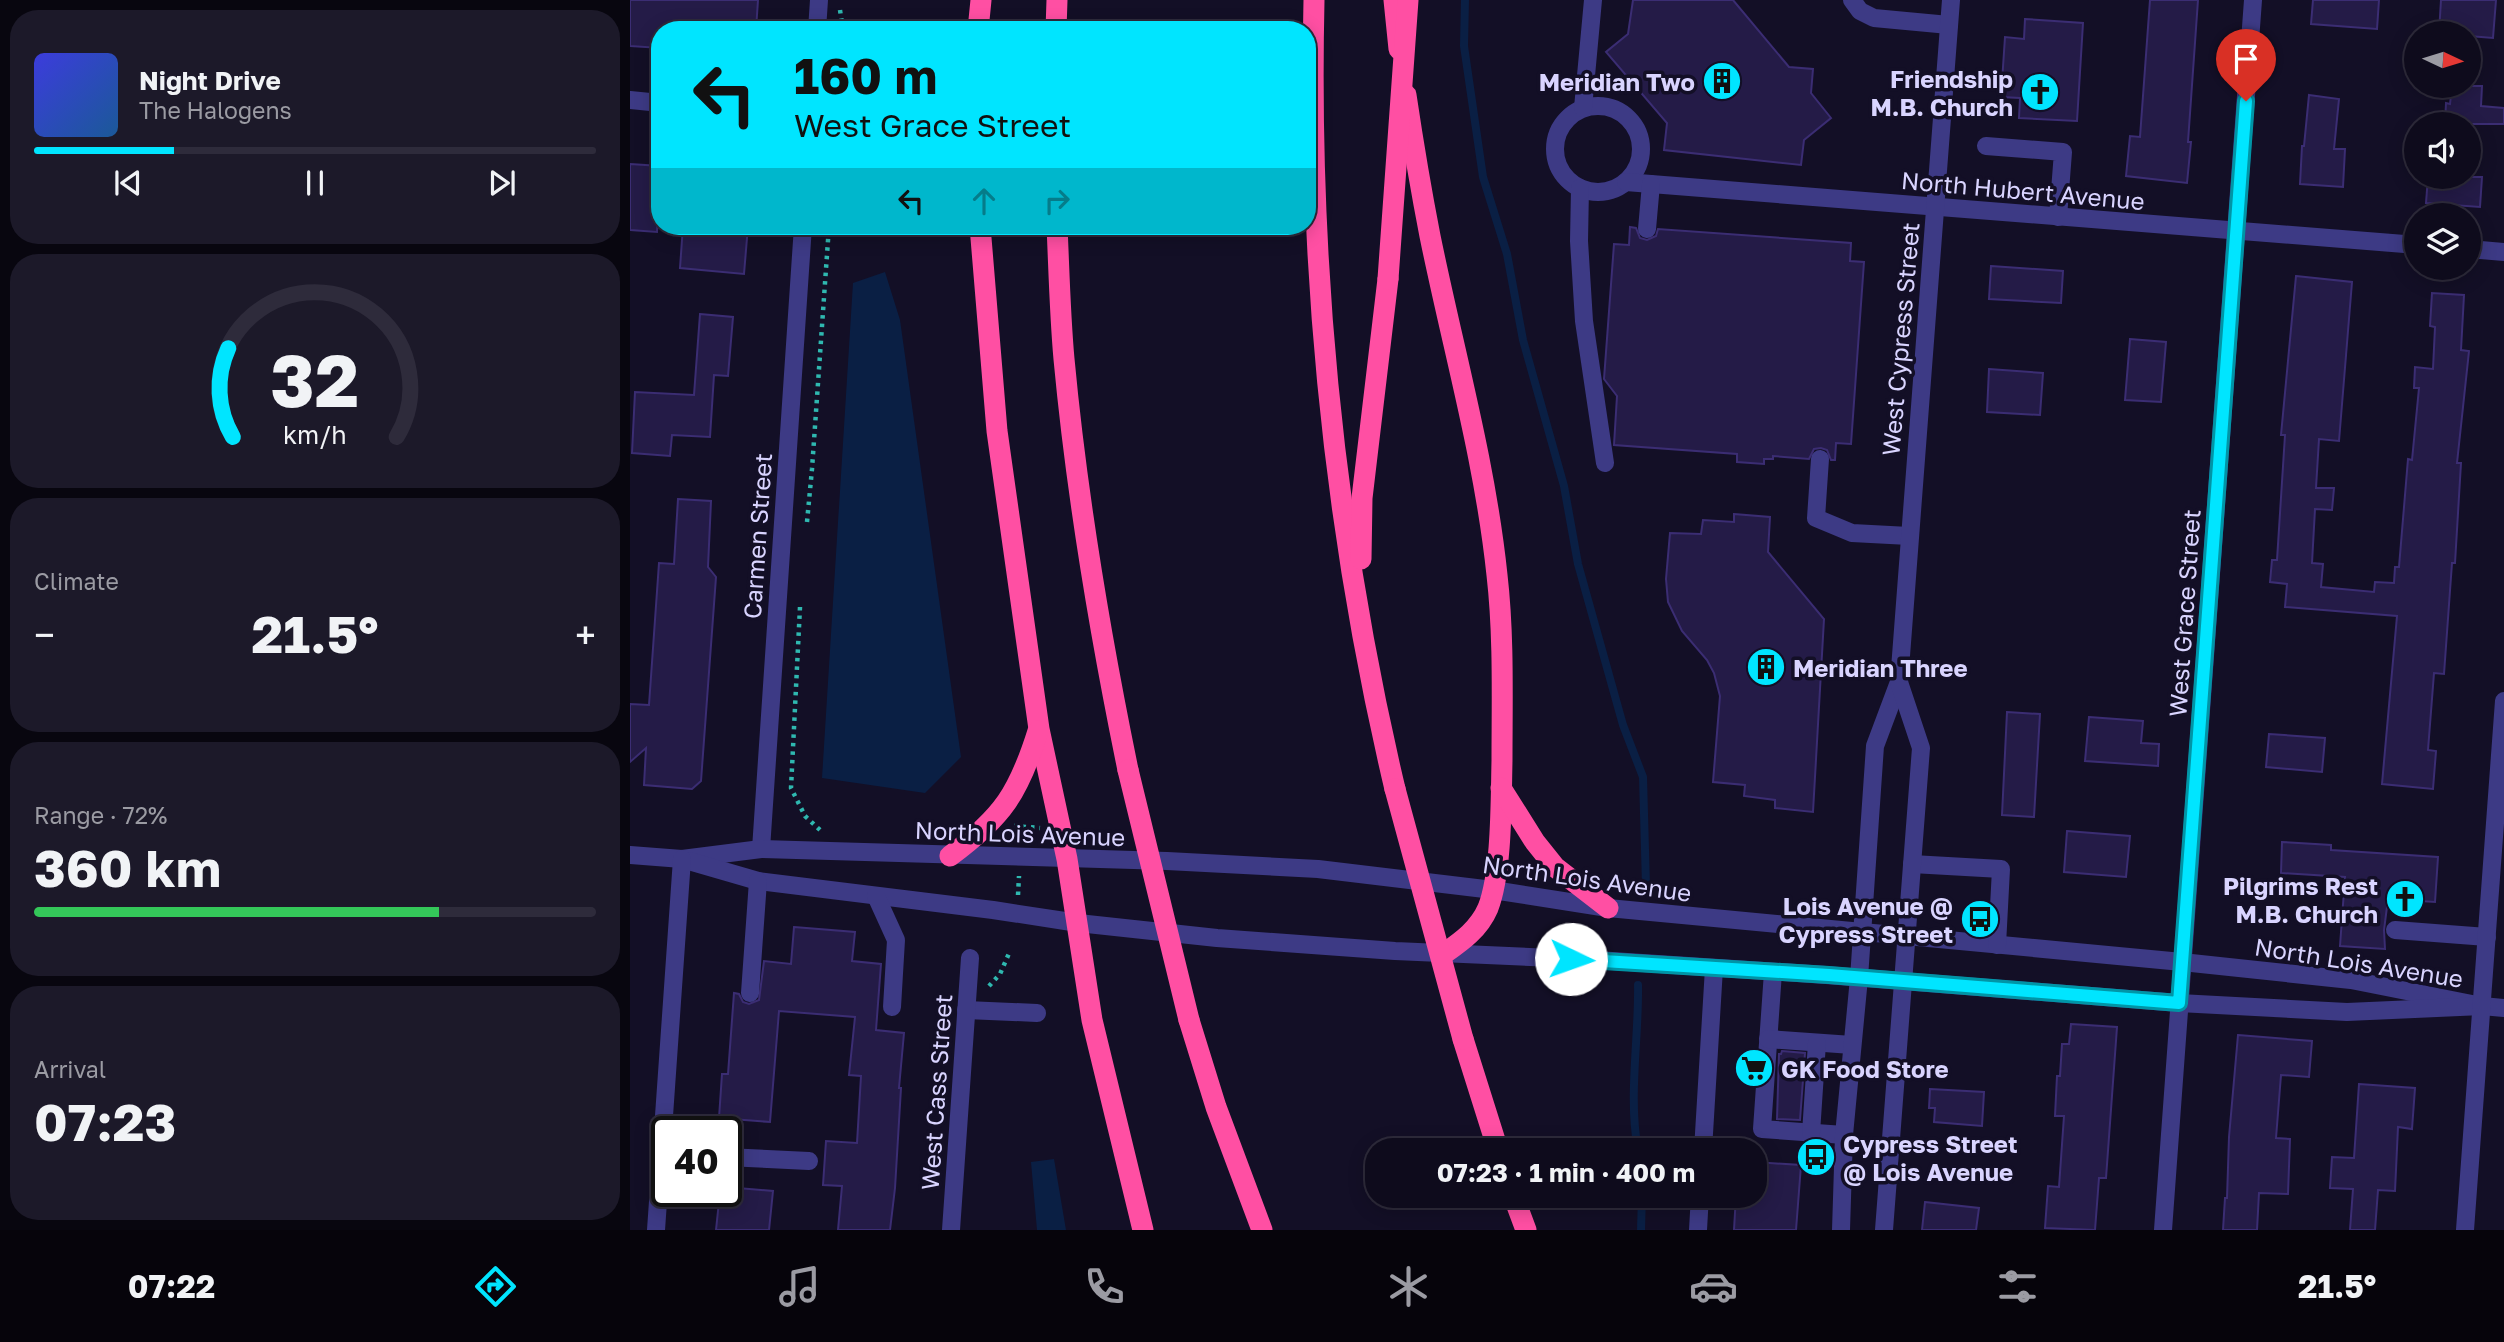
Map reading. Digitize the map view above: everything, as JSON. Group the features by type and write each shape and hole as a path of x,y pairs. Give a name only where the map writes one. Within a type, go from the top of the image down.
{"highway":[{"path":"979,21 981,0"},
{"path":"1056,21 1057,0"},
{"path":"1314,0 1314,21"},
{"path":"1394,0 1413,141 1430,237 1474,431 1497,576 1501,649 1501,789 1499,842 1493,890 1476,929 1445,953"},
{"path":"1361,631 1362,498 1388,279 1408,0"},
{"path":"1316,204 1333,433 1361,631 1395,789 1463,1040 1494,1138"},
{"path":"981,235 997,431 1039,729 1067,859 1092,1020 1143,1230"},
{"path":"1057,235 1064,357 1082,516 1102,643 1128,771 1189,1020 1234,1168 1247,1230"},
{"path":"950,856 980,834 1007,804 1028,762 1039,729"},
{"path":"1501,789 1535,842 1555,867 1608,908"},
{"path":"1216,1107 1262,1230"},
{"path":"1518,1208 1526,1230"}],"street":[{"path":"818,21 819,0"},
{"path":"1583,108 1593,0"},
{"path":"1852,0 1860,11 1874,18 1949,25"},
{"name":"West Cypress Street","path":"1841,1230 1844,1135 1859,978 1875,746 1899,682 1951,0"},
{"name":"West Grace Street","path":"2163,1230 2253,0"},
{"path":"630,100 651,102"},
{"path":"1603,105 1617,109 1629,118 1638,131 1642,146 1640,161 1626,182 1598,193 1580,188 1563,175 1556,163 1556,136 1563,122 1574,112 1603,105"},
{"path":"1986,146 2063,152 2058,217"},
{"name":"North Hubert Avenue","path":"1626,182 2404,244"},
{"path":"1647,229 1651,184"},
{"path":"1580,188 1579,242 1584,321 1605,464"},
{"name":"Carmen Street","path":"761,849 802,235"},
{"path":"2481,250 2504,252"},
{"path":"1820,459 1816,517 1852,533 1909,537"},
{"name":"West Cypress Street","path":"1884,1230 1921,748 1899,682"},
{"path":"2465,1230 2504,701"},
{"name":"North Lois Avenue","path":"630,855 682,859 761,849 1266,865 1371,874 1608,908 2350,980 2504,1008"},
{"path":"664,1116 682,859"},
{"name":"North Lois Avenue","path":"682,859 758,881 1078,923 1217,938 1714,968 2179,1003 2347,1012 2482,1006"},
{"path":"1912,864 2001,869 1997,945"},
{"path":"750,993 758,881"},
{"path":"876,896 896,940 892,1007"},
{"path":"2395,930 2487,937"},
{"name":"West Cass Street","path":"951,1230 970,958"},
{"path":"1704,1138 1714,968"},
{"path":"1773,972 1762,1129 1844,1135"},
{"path":"966,1010 1037,1013"},
{"path":"1768,1039 1852,1045"},
{"path":"1811,1133 1817,1043"},
{"path":"742,1158 809,1161"},
{"path":"656,1230 659,1207"},
{"path":"1698,1230 1699,1208"}],"path":[{"path":"805,535 813,469 828,235"},
{"path":"800,596 791,788 805,817 823,832"},
{"path":"1018,827 1041,828"},
{"path":"1018,900 1019,875"},
{"path":"984,991 1000,974 1010,951"}],"water":[{"path":"885,272 900,320 961,757 925,793 822,778 853,283"},
{"path":"1054,1159 1066,1230 1037,1230 1031,1162"}],"building":[{"path":"630,0 758,0 757,21 651,21 651,47 630,46"},
{"name":"Meridian Two","path":"1633,0 1733,0 1789,67 1813,69 1811,93 1831,118 1804,140 1801,165 1664,150 1667,123 1606,52 1628,34"},
{"path":"2150,0 2198,0 2187,183 2126,176 2130,136 2140,137"},
{"path":"2313,0 2379,0 2377,29 2311,24"},
{"path":"2441,0 2496,0 2493,38 2482,37 2482,21 2440,21"},
{"path":"2025,19 2083,23 2077,121 2019,118 2020,98 2001,97 2005,37 2024,39"},
{"path":"2309,95 2339,99 2334,149 2345,149 2343,187 2300,184"},
{"path":"2451,98 2481,98 2481,106 2504,108 2504,124 2481,124 2481,112 2446,112 2446,103 2450,104"},
{"path":"630,164 651,165 651,232 630,230"},
{"path":"2482,177 2480,203 2426,203 2427,189 2481,189"},
{"path":"1630,227 1636,228 1640,238 1647,240 1656,236 1658,229 1851,243 1850,261 1864,262 1851,444 1836,443 1835,460 1831,460 1827,450 1821,448 1814,449 1809,459 1773,456 1773,459 1764,459 1764,464 1737,462 1737,454 1614,445 1617,396 1604,379 1614,244 1629,245"},
{"path":"682,235 747,235 744,274 680,268"},
{"path":"1991,266 2063,271 2061,303 1989,299"},
{"path":"2296,276 2352,282 2339,441 2319,439 2316,488 2334,488 2332,510 2315,509 2312,563 2323,564 2321,587 2374,592 2375,582 2394,583 2395,567 2399,567 2408,459 2412,460 2419,388 2414,388 2415,367 2433,369 2435,327 2430,326 2432,293 2464,295 2461,350 2469,351 2457,463 2461,463 2455,563 2452,563 2444,674 2434,673 2428,750 2436,751 2433,789 2382,784 2397,616 2285,607 2287,584 2270,582 2272,560 2277,560 2285,435 2281,435"},
{"path":"700,314 733,317 728,376 714,375 710,437 672,435 670,456 632,453 635,392 694,395"},
{"path":"2130,339 2166,342 2161,402 2125,400"},
{"path":"1989,369 2043,373 2040,415 1987,412"},
{"path":"678,499 711,501 708,567 716,577 701,781 692,789 644,785 646,748 630,762 630,704 649,705 659,563 674,564"},
{"name":"Meridian Three","path":"1734,514 1770,517 1768,552 1824,619 1813,812 1775,808 1775,800 1744,796 1745,785 1713,782 1720,696 1714,673 1707,660 1682,631 1668,602 1666,579 1670,533 1701,534 1703,520 1734,522"},
{"path":"2007,712 2040,714 2034,817 2002,815"},
{"path":"2089,717 2143,721 2141,743 2159,744 2158,766 2085,761"},
{"path":"2269,734 2325,738 2322,772 2266,767"},
{"path":"2067,831 2130,836 2126,877 2064,872"},
{"path":"2282,842 2331,845 2331,850 2438,857 2435,902 2388,899 2384,930 2385,949 2340,946 2345,877 2281,873"},
{"path":"794,927 855,932 852,961 881,964 876,1030 904,1033 890,1230 838,1230 842,1186 823,1185 826,1141 857,1143 861,1076 849,1075 855,1017 779,1011 770,1122 742,1120 742,1116 719,1116 722,1074 728,1074 734,993 739,994 743,1002 749,1004 759,1000 764,961 791,964"},
{"path":"2071,1024 2117,1027 2106,1178 2099,1178 2095,1230 2045,1228 2048,1186 2059,1187 2064,1116 2055,1116 2057,1076 2060,1076 2062,1044 2069,1044"},
{"path":"2238,1035 2312,1041 2309,1077 2281,1075 2276,1138 2290,1139 2288,1194 2259,1193 2257,1230 2223,1230"},
{"path":"1782,1051 1805,1053 1800,1120 1777,1119 1779,1054"},
{"path":"1747,1052 1756,1052 1754,1083 1745,1083"},
{"path":"2359,1084 2415,1088 2412,1129 2398,1127 2395,1191 2378,1190 2375,1230 2350,1230 2353,1189 2330,1188 2332,1157 2354,1158"},
{"path":"1930,1089 1984,1092 1982,1126 1934,1122 1935,1108 1929,1108"},
{"path":"1767,1163 1801,1165 1796,1230 1734,1230 1735,1208 1767,1208"},
{"path":"742,1188 773,1191 769,1230 716,1230 718,1207 742,1207"},
{"path":"1925,1202 1979,1208 1976,1230 1922,1230"}],"waterway":[{"path":"1465,0 1464,46 1483,177 1507,254 1523,340 1564,486 1578,564 1623,725 1643,777 1646,886"},
{"path":"1636,1138 1634,1089 1638,985"},
{"path":"1641,1230 1642,1208"}],"place":[{"name":"Meridian Two","path":"1722,81"},
{"name":"Friendship M.B. Church","path":"2040,92"},
{"name":"Meridian Three","path":"1766,667"},
{"name":"Pilgrims Rest M.B. Church","path":"2405,899"},
{"name":"Lois Avenue @ Cypress Street","path":"1980,919"},
{"name":"GK Food Store","path":"1754,1068"},
{"name":"Cypress Street @ Lois Avenue","path":"1816,1157"}],"route":[{"path":"1571,959 1829,975 1927,985 2179,1003 2246,101"}]}
